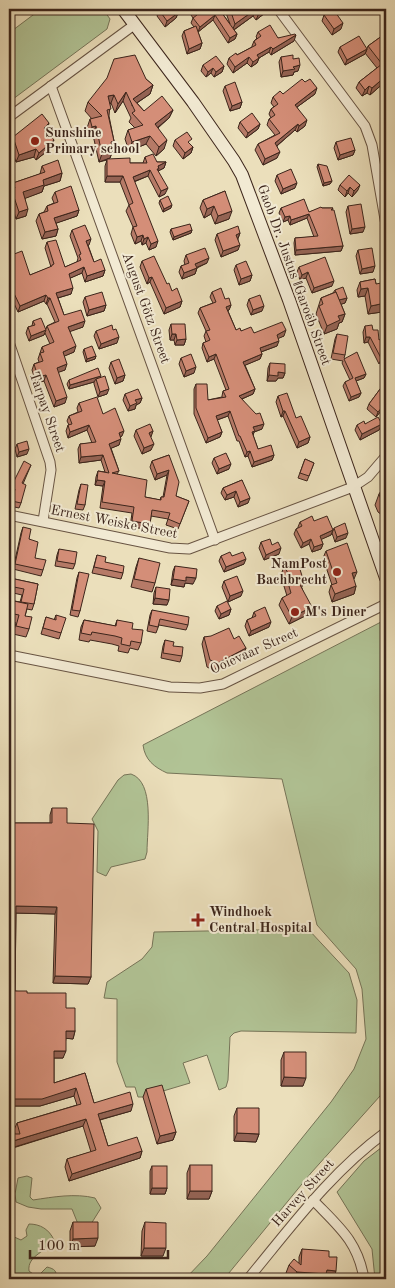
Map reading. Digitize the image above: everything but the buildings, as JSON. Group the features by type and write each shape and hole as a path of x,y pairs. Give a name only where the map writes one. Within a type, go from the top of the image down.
{"street":[{"name":"Gaob Dr. Justus ǁGaroëb Street","path":"123,9 193,102 242,175 386,578"},
{"path":"278,9 365,126 372,145 386,225"},
{"path":"9,117 134,25"},
{"name":"August Götz Street","path":"51,86 216,540"},
{"name":"Tarpay Street","path":"9,342 50,462 51,470 43,522"},
{"name":"Ernest Weiske Street","path":"9,515 170,548 189,549 353,487 368,477 386,456"},
{"name":"Ooievaar Street","path":"9,655 170,687 200,688 223,684 386,604"},
{"name":"Harvey Street","path":"248,1279 313,1200 360,1152 386,1132"},
{"path":"313,1200 353,1243 358,1254 364,1279"}],"green space":[{"path":"41,9 103,9 110,19 107,29 9,102 9,33"},
{"path":"381,622 386,625 386,1094 380,1096 311,1173 224,1279 185,1279 207,1256 331,1102 354,1069 366,1039 362,989 356,969 317,925 282,779 167,773 151,762 146,755 143,745"},
{"path":"131,774 139,779 147,797 147,852 145,859 111,867 106,876 97,872 98,831 92,819 118,780 124,775"},
{"path":"308,929 349,973 357,1000 356,1033 241,1031 234,1033 230,1037 226,1087 219,1090 207,1055 183,1063 190,1083 143,1097 138,1097 135,1087 126,1087 117,1062 117,999 104,998 107,982 142,959 152,947 154,932"},
{"path":"386,1144 386,1279 375,1279 372,1249 337,1192 364,1161"},
{"path":"27,1176 32,1178 30,1197 33,1200 80,1196 95,1198 101,1208 91,1224 78,1224 72,1209 41,1209 28,1207 16,1202 15,1194 18,1178"},
{"path":"29,1224 44,1228 54,1240 34,1257 29,1266 29,1271 39,1275 47,1267 56,1272 56,1279 19,1279 9,1275 9,1237 12,1236 21,1240 27,1236 26,1230"}],"place":[{"name":"Sunshine Primary school","path":"35,141"},
{"name":"NamPost Bachbrecht","path":"337,572"},
{"name":"M's Diner","path":"295,612"},
{"name":"Windhoek Central Hospital","path":"198,920"}]}
